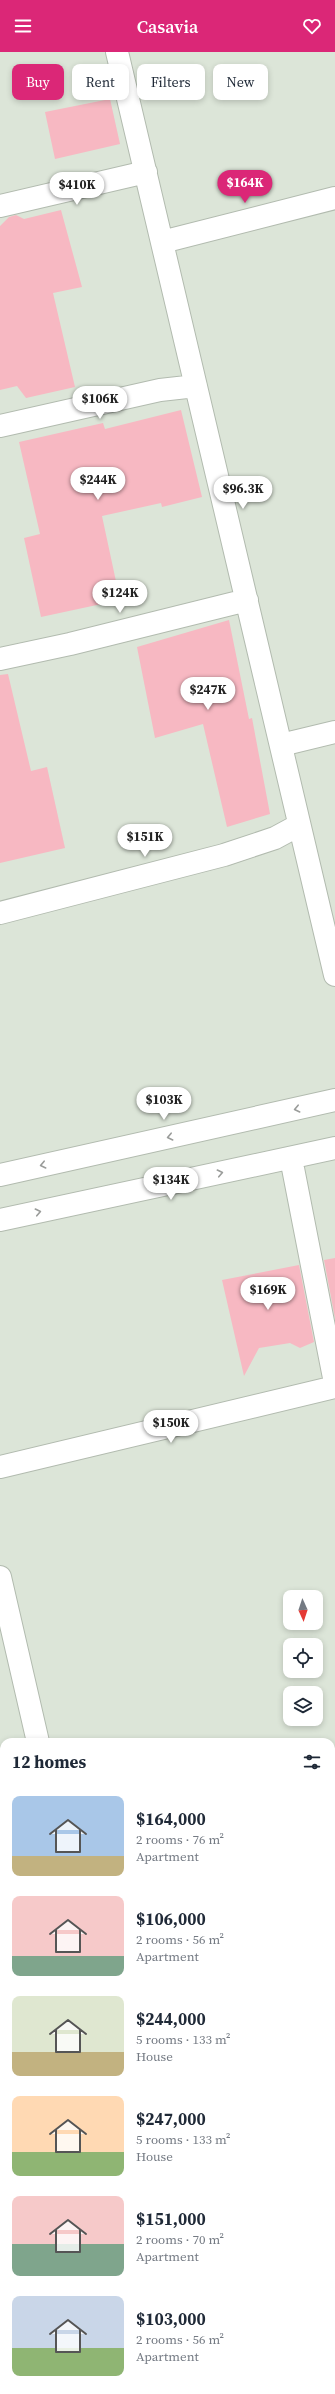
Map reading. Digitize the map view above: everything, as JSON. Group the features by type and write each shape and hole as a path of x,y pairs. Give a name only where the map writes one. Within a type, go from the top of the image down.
{"street":[{"path":"117,52 335,975"},
{"path":"0,206 146,172"},
{"path":"162,242 335,198"},
{"path":"0,426 160,390 196,386"},
{"path":"0,658 70,644 246,600"},
{"path":"281,745 335,732"},
{"path":"0,913 224,855 275,838 299,825"},
{"path":"0,1175 335,1100"},
{"path":"0,1220 335,1148"},
{"path":"291,1158 335,1382"},
{"path":"0,1467 335,1387"},
{"path":"0,1577 37,1738"}],"building":[{"path":"110,100 120,144 55,159 45,112"},
{"path":"61,210 82,287 53,293 75,387 26,398 17,386 0,390 0,226 9,217 16,215 24,219"},
{"path":"181,410 202,497 162,507 161,503 102,516 120,600 41,617 24,538 40,534 19,442 103,423 105,429"},
{"path":"229,620 249,719 252,718 270,814 227,827 203,724 155,738 137,647"},
{"path":"8,674 31,771 47,767 65,848 0,863 0,675"},
{"path":"335,1258 335,1318 324,1260"},
{"path":"299,1265 314,1342 300,1348 290,1343 259,1348 244,1376 222,1280"}]}
